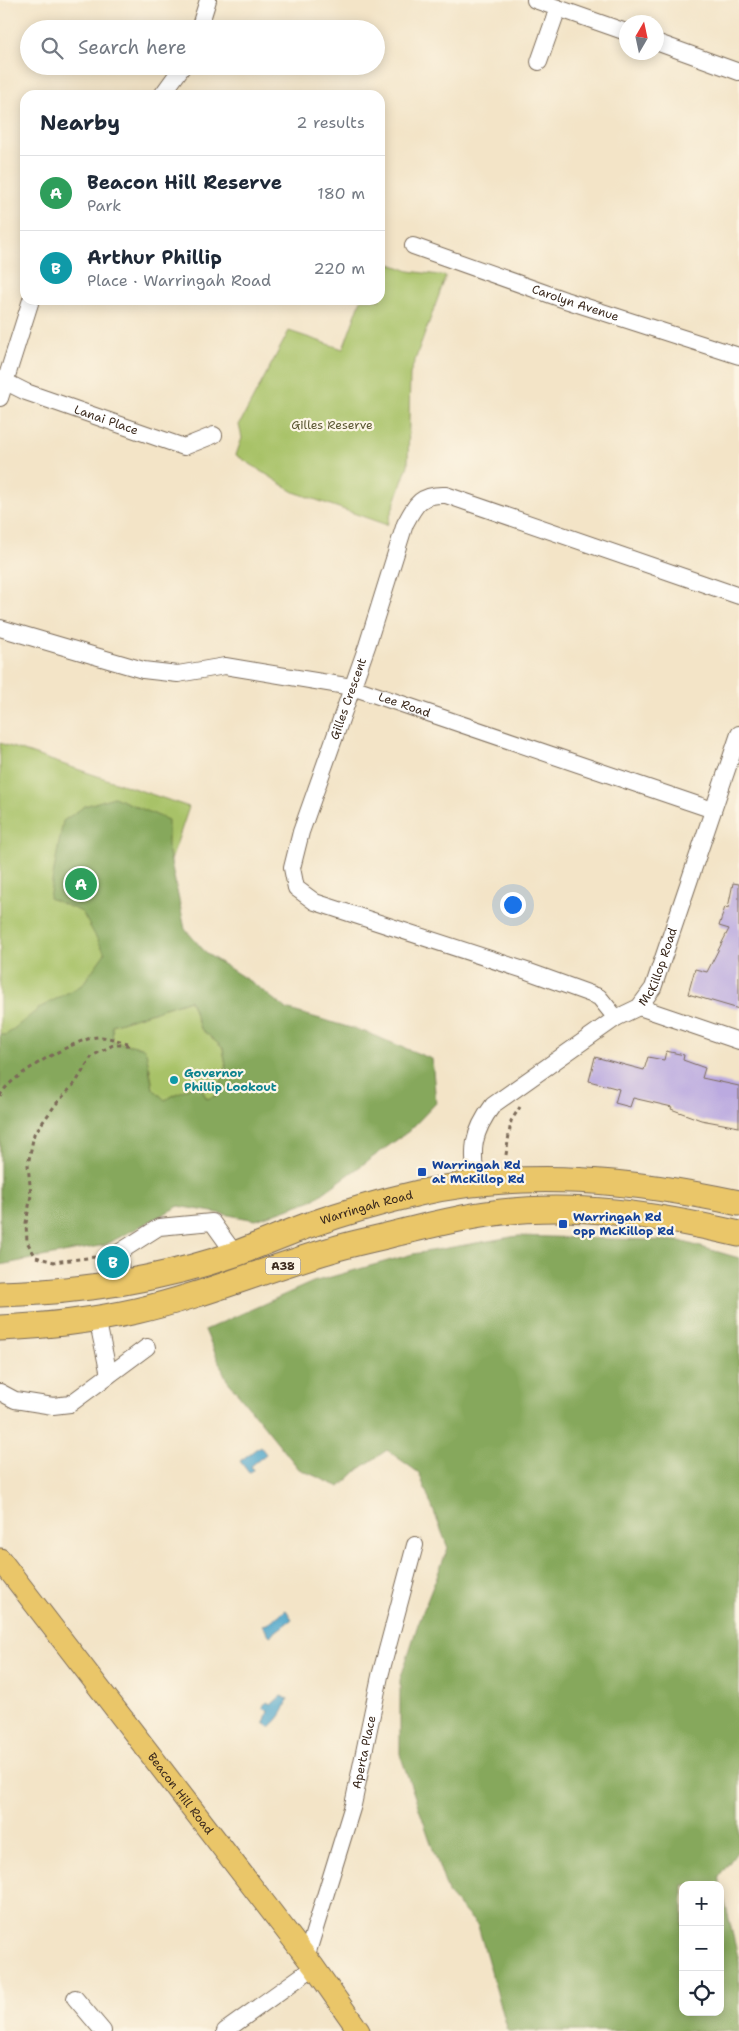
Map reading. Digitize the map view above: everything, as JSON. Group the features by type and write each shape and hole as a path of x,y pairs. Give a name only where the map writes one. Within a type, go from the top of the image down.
{"highway":[{"name":"Warringah Road","path":"0,1294 67,1291 123,1283 179,1271 235,1254 305,1226 367,1206 420,1193 477,1184 571,1179 624,1182 739,1203"},
{"name":"McKillop Road","path":"477,1184 483,1214"},
{"name":"A38","path":"0,1328 47,1326 136,1311 196,1295 332,1249 483,1214 542,1209 602,1211 676,1219 739,1234"}],"main road":[{"name":"Beacon Hill Road","path":"0,1559 310,1962 360,2031"}],"street":[{"path":"202,20 208,0"},
{"path":"535,0 619,30"},
{"path":"539,62 558,8"},
{"path":"664,45 739,72"},
{"path":"166,90 176,75"},
{"name":"Carolyn Avenue","path":"413,246 566,300 739,356"},
{"path":"0,398 3,380 29,305"},
{"name":"Lanai Place","path":"3,380 26,392 184,447 214,436"},
{"name":"Gilles Crescent","path":"616,1018 599,997 528,971 316,902 296,888 292,868 301,832 367,646 404,524 421,500 430,494 446,495 739,596"},
{"name":"Lee Road","path":"0,628 143,670 178,674 225,666 352,687 713,810"},
{"name":"McKillop Road","path":"477,1184 473,1164 474,1142 480,1125 492,1105 616,1018 639,1007 652,988 739,734"},
{"path":"639,1007 739,1041"},
{"path":"123,1283 118,1253 159,1227 212,1222 235,1254"},
{"path":"98,1318 109,1375"},
{"path":"0,1392 15,1400 53,1406 70,1404 147,1348"},
{"name":"Aperta Place","path":"310,1962 353,1804 380,1676 415,1545"},
{"path":"224,2031 310,1962"},
{"path":"75,1998 103,2031"}],"path":[{"path":"0,1096 2,1089 34,1065 71,1046 98,1037 133,1045 113,1044 92,1056 76,1082 56,1104 34,1134 28,1166 31,1195 26,1223 27,1242 36,1257 54,1262 118,1253"},
{"path":"506,1155 511,1121 522,1104"}],"green space":[{"name":"Gilles Reserve","path":"385,262 409,271 446,276 410,374 408,465 387,525 294,492 236,455 242,438 239,425 289,331 343,349 359,305 385,305"},
{"path":"0,743 189,807 137,961 0,1153"},
{"path":"114,797 168,820 168,848 185,929 207,954 254,984 286,1009 365,1032 432,1059 436,1103 409,1131 315,1199 256,1220 179,1206 105,1245 0,1265 0,1034 6,1035 41,1007 82,985 105,953 82,912 49,898 63,821 85,806","holes":["190,1000 200,1028 223,1048 226,1066 217,1095 207,1099 198,1083 165,1100 153,1089 146,1051 142,1047 113,1042 112,1025"]},
{"path":"190,1000 200,1028 223,1048 226,1066 218,1095 207,1099 198,1083 165,1100 153,1089 150,1069 142,1047 113,1042 112,1025"},
{"path":"517,1236 680,1241 739,1258 739,1849 719,1877 720,1881 679,1881 679,2016 724,2016 724,1898 739,1961 739,2031 508,2031 478,1926 449,1895 400,1754 400,1680 418,1624 448,1548 419,1473 387,1450 358,1470 340,1487 299,1469 227,1380 205,1330 313,1282 413,1254"}],"water":[{"path":"260,1446 266,1454 251,1466 253,1470 249,1473 240,1461"},
{"path":"286,1610 292,1619 270,1636 262,1625 267,1624"},
{"path":"281,1696 288,1699 281,1715 270,1727 264,1723 268,1711 263,1708 267,1702 272,1704"}],"building":[{"path":"733,883 739,884 739,1009 688,994 695,969 707,972 729,929 719,926 725,907 728,908"},
{"path":"666,1051 684,1055 683,1060 705,1068 702,1078 739,1086 739,1127 701,1120 671,1109 672,1107 633,1098 630,1107 615,1103 619,1089 589,1081 595,1057 644,1070 648,1057 664,1060"}],"place":[{"name":"Beacon Hill Reserve","path":"81,884"},
{"name":"Governor Phillip Lookout","path":"174,1080"},
{"name":"Warringah Rd at McKillop Rd","path":"422,1172"},
{"name":"Warringah Rd opp McKillop Rd","path":"563,1224"},
{"name":"Arthur Phillip","path":"113,1262"}]}
